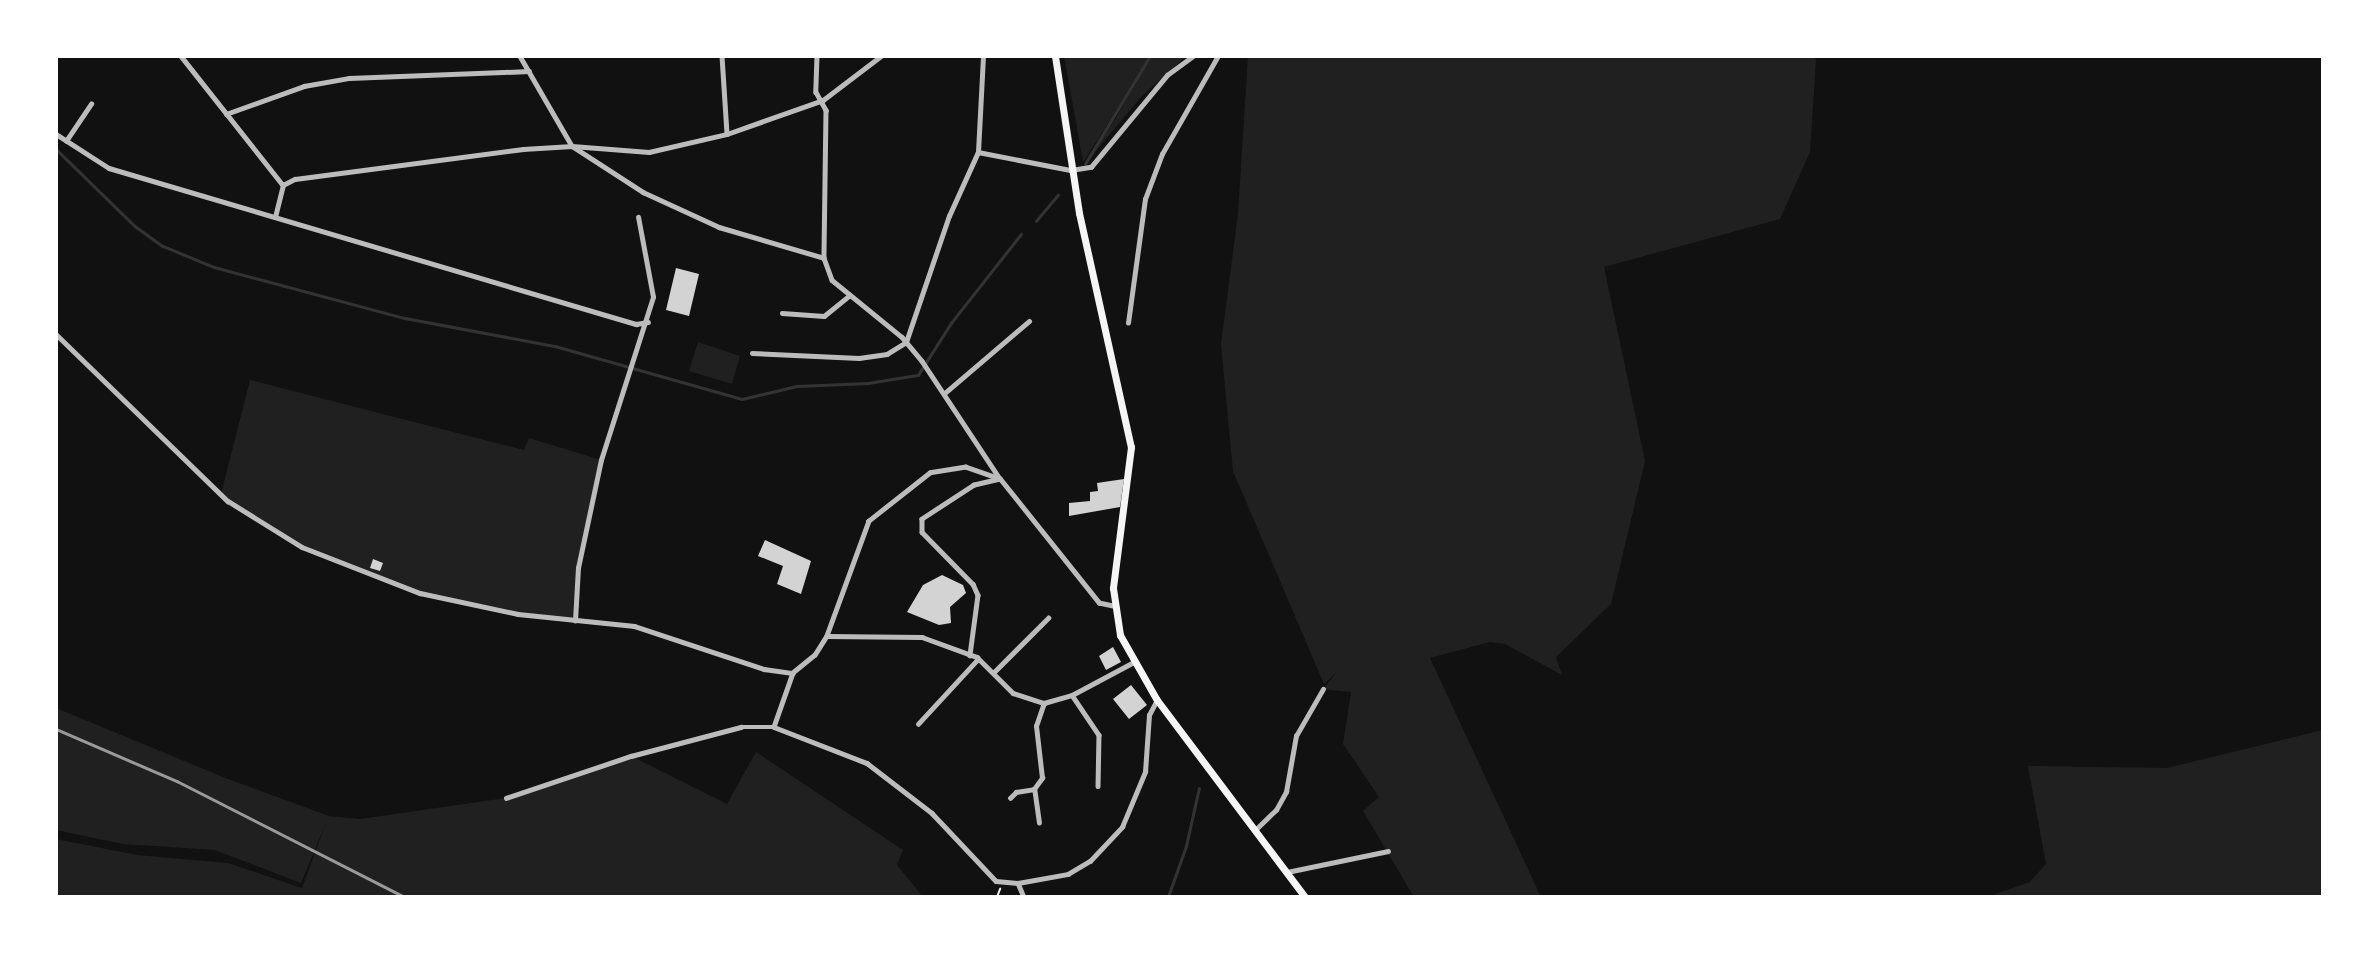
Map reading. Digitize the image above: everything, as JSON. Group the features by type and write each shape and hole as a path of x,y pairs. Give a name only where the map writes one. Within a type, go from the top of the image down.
{"main road":[{"path":"1055,56 1071,170 1131,447 1113,606 1132,663 1305,897"}],"street":[{"path":"181,56 283,185"},
{"path":"520,56 572,146 643,192 719,227 824,258"},
{"path":"722,56 727,134"},
{"path":"817,56 817,92 823,100 824,258 832,280 906,342 922,360 946,392 1000,479 1099,603 1113,606"},
{"path":"283,185 308,178 572,146 649,152 727,134 823,100 881,56"},
{"path":"752,353 859,358 887,354 906,342 949,216 978,152 982,56"},
{"path":"978,152 1071,170 1091,167 1167,75 1193,56"},
{"path":"1129,323 1145,199 1162,154 1218,56"},
{"path":"226,114 303,86 349,78 529,71"},
{"path":"66,141 91,104"},
{"path":"56,134 109,168 636,324 648,322"},
{"path":"275,217 283,185"},
{"path":"575,621 578,568 601,460 648,322 653,297 638,217"},
{"path":"782,313 824,316 850,295"},
{"path":"946,392 1030,321"},
{"path":"56,334 228,501 302,547 419,593 575,621 634,626 764,668 793,673"},
{"path":"774,727 793,673 815,655 827,636 866,526 876,514 930,473 966,467 1000,479"},
{"path":"971,655 978,595 973,584 922,532 922,519 974,485 1000,479"},
{"path":"993,673 1048,618"},
{"path":"827,636 922,637 971,655 1013,693 1044,703 1072,695 1132,663"},
{"path":"918,724 978,659"},
{"path":"1255,830 1276,810 1286,792 1296,736 1323,689"},
{"path":"1072,695 1099,735 1098,786"},
{"path":"506,799 643,753 741,727 774,727 867,763 932,813 996,881 1018,883 1068,874 1090,861 1122,827 1145,772 1149,715 1157,700"},
{"path":"1010,798 1016,792 1034,789 1042,778 1036,726 1044,703"},
{"path":"1034,789 1040,823"},
{"path":"1287,872 1388,851"},
{"path":"1018,883 1024,897"}],"shaded area":[{"path":"1064,56 1186,56 1141,97 1085,164 1116,118 1146,65 1083,162"},
{"path":"1248,56 1814,56 1816,60 1810,152 1780,219 1604,267 1645,461 1611,604 1556,657 1562,675 1505,644 1490,642 1430,658 1541,897 1414,897 1363,811 1379,797 1343,744 1351,692 1323,689 1338,671 1324,684 1233,471 1221,344 1238,214"},
{"path":"698,342 740,356 732,384 689,371"},
{"path":"250,380 524,450 529,438 601,460 578,568 575,621 518,614 420,593 302,547 221,494"},
{"path":"56,708 228,779 329,816 360,819 506,798 631,756 727,804 756,752 903,850 897,865 923,897 56,897 56,839 137,855 228,863 302,888 326,823 301,883 215,850 123,844 56,830"},
{"path":"2323,730 2323,897 1987,897 2030,882 2046,864 2028,766 2167,768"}],"building":[{"path":"676,268 699,274 689,316 666,310"},
{"path":"1124,479 1120,507 1069,516 1069,503 1090,501 1090,492 1098,491 1097,483"},
{"path":"765,540 811,561 801,594 777,584 783,566 758,556"},
{"path":"373,559 383,563 380,571 370,568"},
{"path":"942,575 963,585 966,593 950,607 951,623 939,625 907,612 923,585"},
{"path":"1113,647 1121,662 1106,670 1099,656"},
{"path":"1131,685 1147,705 1129,719 1113,699"}],"waterway":[{"path":"1085,164 1150,56"},
{"path":"56,149 135,226 163,246 214,267 405,318 555,346 742,399 797,386 868,383 918,375 951,323 1021,234"},
{"path":"1036,221 1058,195"},
{"path":"1168,897 1186,846 1199,788"}],"railway":[{"path":"56,729 177,781 405,897"}]}
